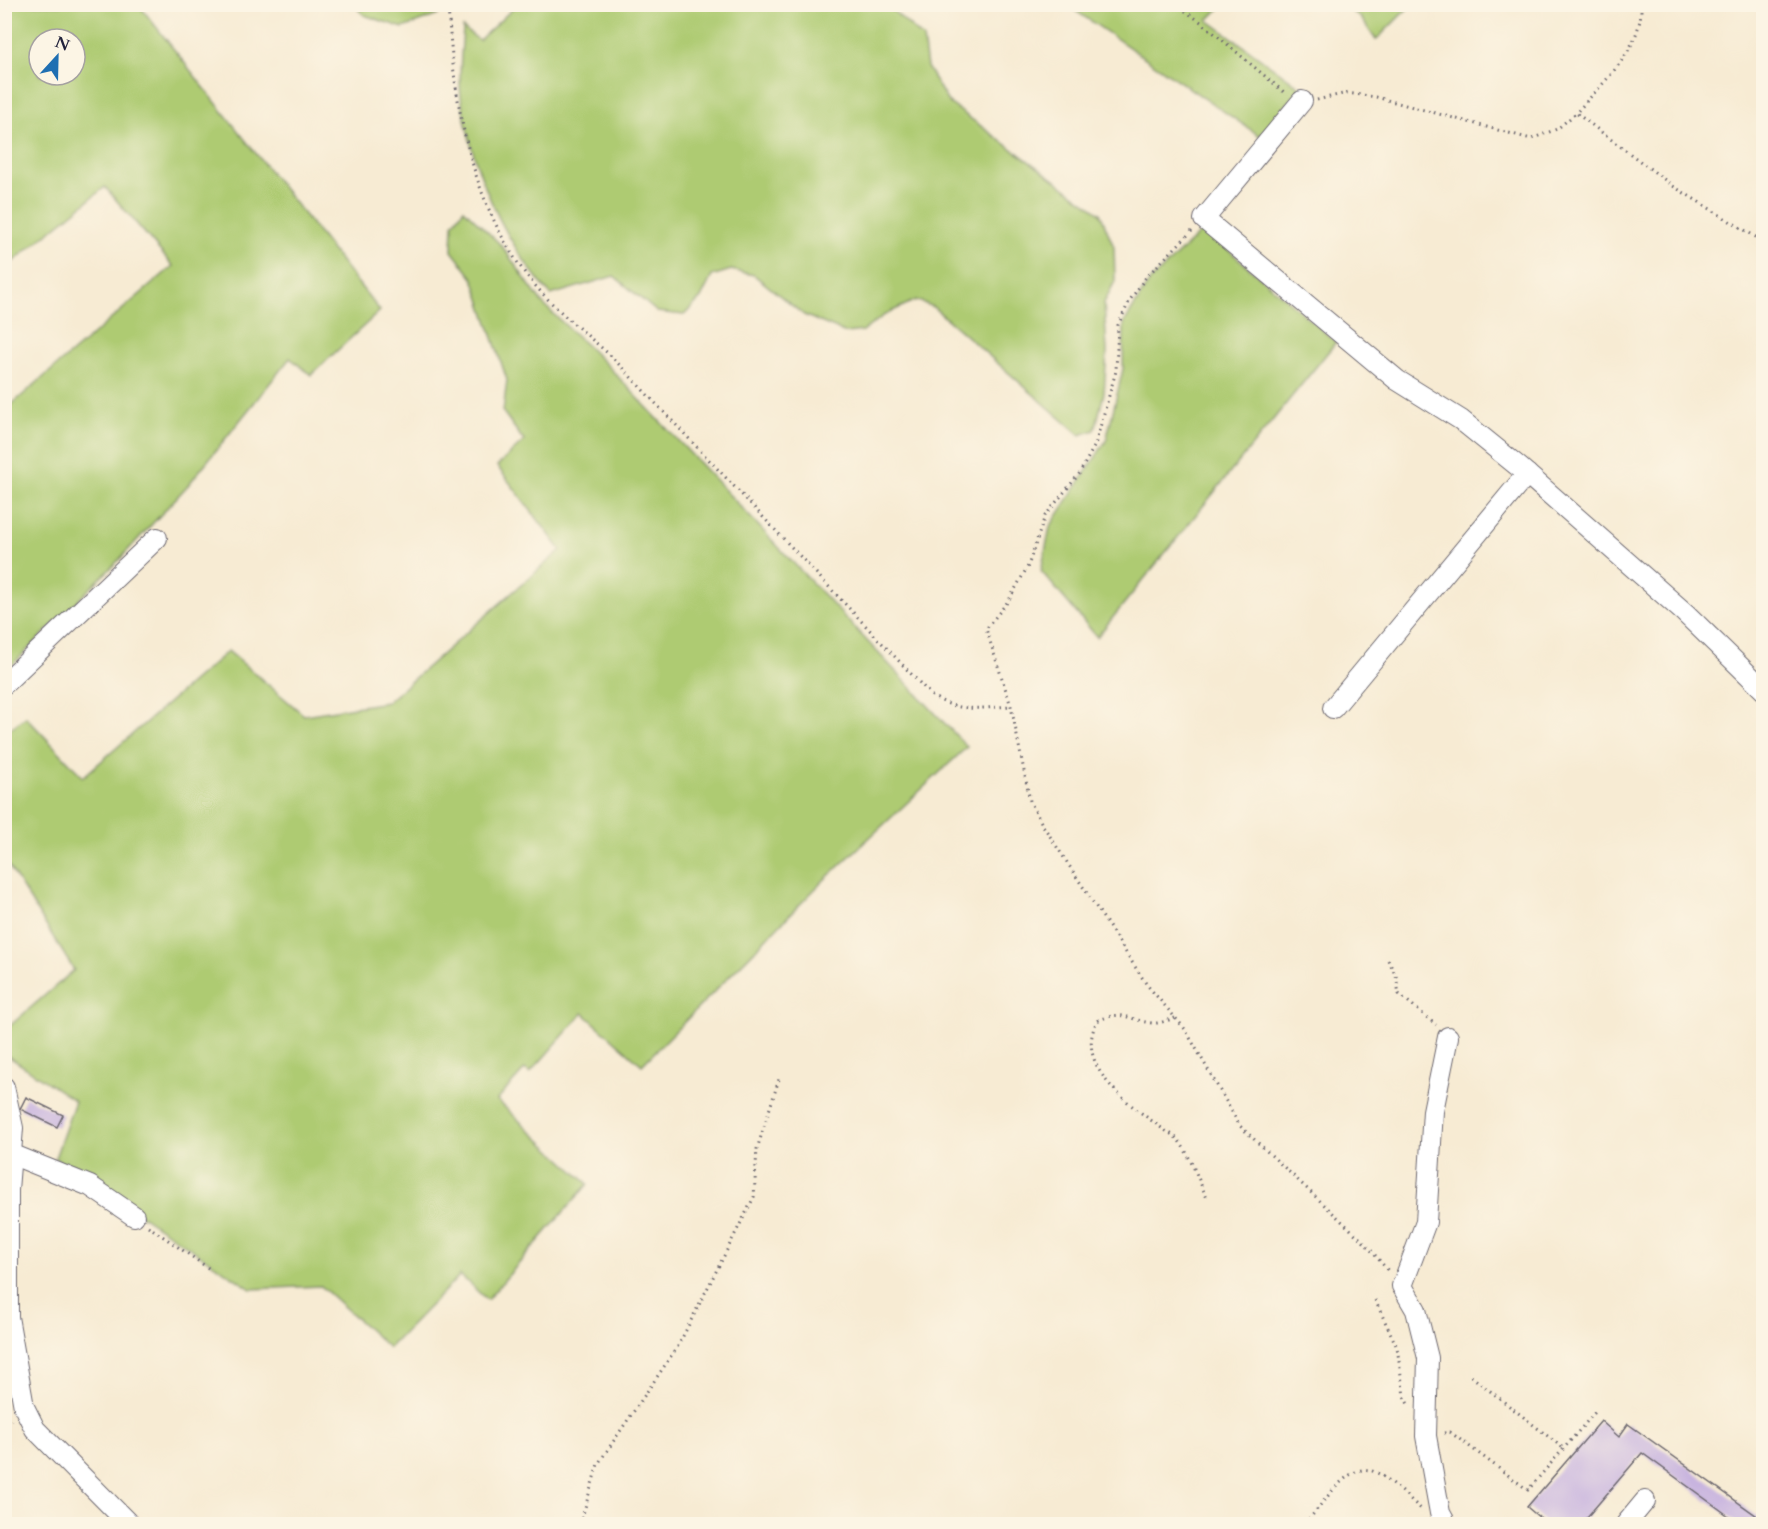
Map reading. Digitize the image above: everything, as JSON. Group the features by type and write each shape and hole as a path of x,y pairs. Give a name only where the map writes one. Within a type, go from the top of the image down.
{"street":[{"path":"1302,101 1204,219 1397,380 1461,420 1527,474 1685,613 1764,690"},
{"path":"1333,708 1527,474"},
{"path":"4,684 157,538"},
{"path":"1443,1519 1426,1427 1428,1358 1416,1310 1402,1286 1426,1221 1433,1111 1448,1037"},
{"path":"4,1087 12,1128 6,1188 8,1317 24,1407 35,1430 129,1524"},
{"path":"11,1154 90,1186 134,1216"},
{"path":"1626,1524 1645,1501"}],"path":[{"path":"448,4 459,110 472,164 497,229 523,270 558,309 609,355 932,696 949,707 970,710 1011,706"},
{"path":"1175,4 1243,56 1278,89 1302,101 1347,93 1376,97 1531,139 1557,129 1576,113 1622,61 1640,27 1641,4"},
{"path":"1576,113 1673,186 1764,242"},
{"path":"1204,219 1146,277 1130,300 1118,325 1116,371 1095,445 1079,474 1045,516 1028,567 1009,600 986,629 1011,706 1030,801 1042,824 1147,985 1191,1038 1240,1126 1365,1244 1402,1286"},
{"path":"1388,960 1396,976 1399,994 1448,1037"},
{"path":"1175,1018 1154,1024 1124,1014 1111,1015 1097,1021 1089,1046 1094,1063 1108,1083 1178,1140 1207,1198"},
{"path":"580,1524 598,1464 678,1346 754,1197 757,1149 780,1076"},
{"path":"134,1216 211,1270"},
{"path":"1375,1300 1397,1347 1404,1396 1410,1408 1426,1427 1450,1432 1528,1490 1596,1411"},
{"path":"1471,1376 1563,1448"},
{"path":"1305,1524 1348,1474 1361,1469 1371,1470 1381,1476 1423,1510 1443,1519"}],"green space":[{"path":"518,4 887,5 923,38 927,67 948,102 1100,213 1114,247 1115,281 1104,303 1107,351 1104,393 1095,430 1080,435 933,307 916,300 886,314 863,331 846,333 804,315 754,275 731,270 712,276 701,298 684,315 657,312 614,276 551,295 518,251 492,203 473,151 460,89 463,28 479,40"},
{"path":"5,5 139,5 380,311 311,375 290,358 189,484 119,560 5,672 5,410 173,266 105,187 5,268"},
{"path":"354,5 437,5 438,15 403,28 364,15"},
{"path":"1067,5 1223,5 1208,20 1301,88 1260,136"},
{"path":"1344,5 1411,5 1376,40 1361,18"},
{"path":"464,209 502,246 542,303 606,364 967,747 822,882 642,1065 583,1013 530,1073 525,1069 497,1100 588,1184 487,1300 460,1275 389,1348 321,1286 251,1289 55,1158 75,1101 5,1054 5,1030 74,970 5,860 4,733 26,717 83,777 228,651 304,715 387,702 561,550 497,466 524,441 503,412 507,380 473,278 452,251 453,224"},
{"path":"1204,229 1336,342 1097,637 1041,571 1050,527 1106,441 1123,369 1124,323 1149,282"}],"building":[{"path":"26,1097 63,1115 57,1127 20,1109"},
{"path":"1601,1421 1619,1437 1628,1424 1764,1521 1764,1524 1740,1524 1642,1453 1581,1524 1547,1524 1527,1507"}]}
